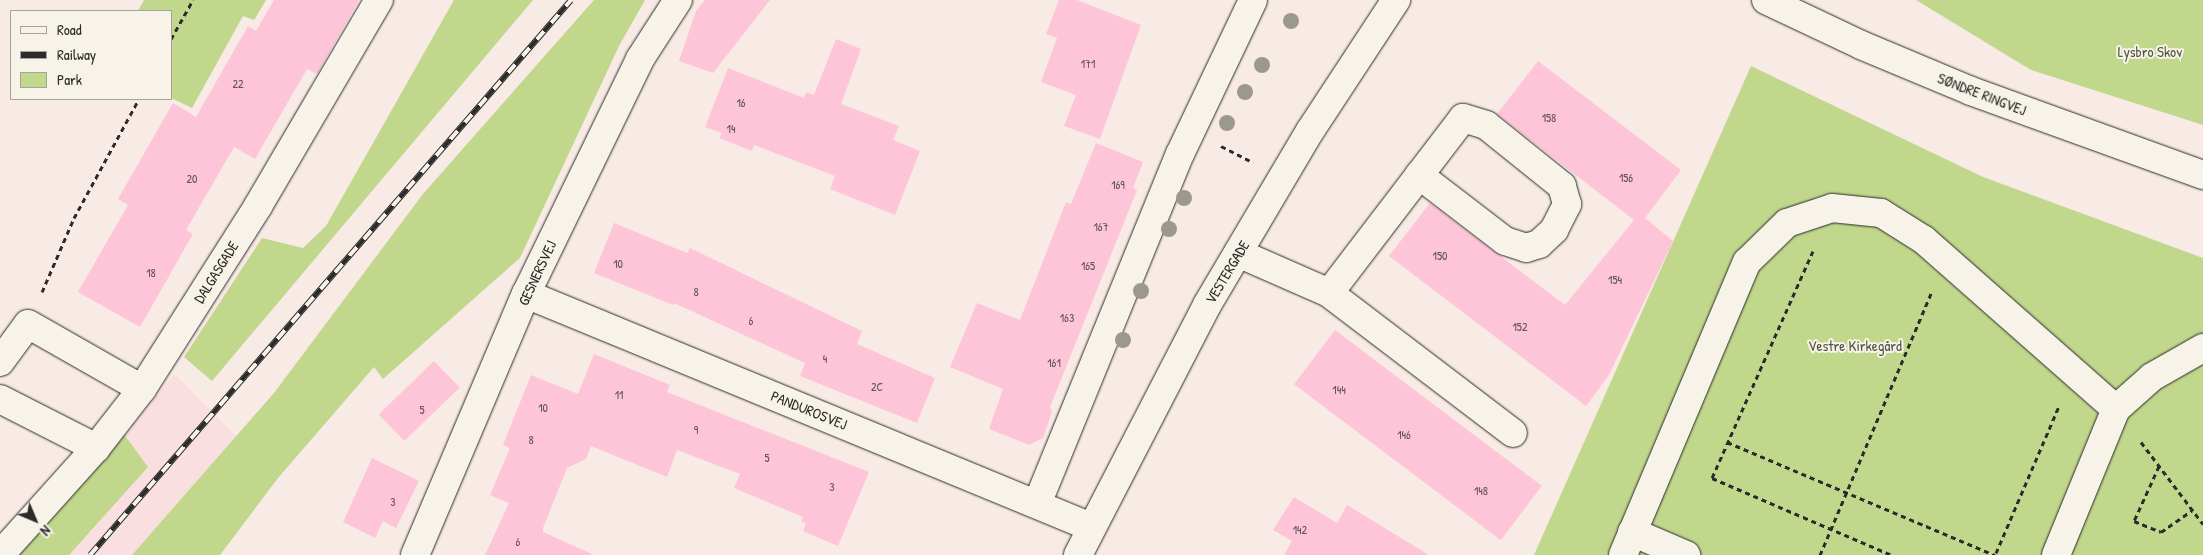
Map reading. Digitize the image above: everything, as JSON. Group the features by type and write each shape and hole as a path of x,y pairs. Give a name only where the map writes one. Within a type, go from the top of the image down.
{"street":[{"name":"DALGASGADE","path":"0,555 96,448 142,389 258,206 379,0"},
{"name":"GESNERSVEJ","path":"415,555 526,294 640,59 678,0"},
{"path":"1037,504 1190,131 1253,0"},
{"name":"VESTERGADE","path":"1078,555 1091,526 1207,304 1283,177 1396,0"},
{"name":"SØNDRE RINGVEJ","path":"1766,0 1860,45 1971,91 2203,175"},
{"path":"1329,293 1463,118 1486,125 1562,186 1567,204 1554,230 1539,244 1526,248 1505,241 1420,175"},
{"path":"1686,555 1627,544 1747,262 1787,224 1832,208 1881,213 1924,240 2116,409"},
{"path":"1238,253 1329,293 1513,433"},
{"name":"PANDUROSVEJ","path":"526,294 1091,526"},
{"path":"0,362 28,324 142,389"},
{"path":"2056,555 2116,409 2152,377 2203,348"},
{"path":"0,399 96,448"}],"path":[{"path":"172,37 193,0"},
{"path":"28,324 74,218 138,100"},
{"path":"1190,131 1283,177"},
{"path":"1832,208 1712,478 1892,555"},
{"path":"1820,555 1845,492 1946,259"},
{"path":"1727,442 1995,554 2074,372"},
{"path":"2116,409 2203,524"},
{"path":"2159,466 2134,521 2161,532 2192,510"}],"shaded area":[{"path":"175,374 278,478 220,555 15,555"}],"green space":[{"path":"144,0 266,0 254,20 243,16 192,108 172,98 172,10 139,10"},
{"path":"454,0 533,0 212,381 184,357 262,238 303,248 326,226"},
{"path":"594,0 645,0 619,46 520,258 383,379 374,367 278,478 220,555 132,555 274,393 423,194"},
{"name":"Lysbro Skov","path":"1916,0 2203,0 2203,125 2031,70"},
{"name":"Vestre Kirkegård","path":"1751,66 1983,177 2203,258 2203,555 1534,555"},
{"path":"123,433 148,467 69,555 15,555"}],"building":[{"path":"274,0 359,0 317,74 307,69 255,159 234,147 186,230 193,234 140,327 78,292 128,205 118,199 173,103 196,117 248,26 256,31"},
{"path":"705,0 770,0 713,73 679,61 696,11"},
{"path":"1059,0 1077,0 1141,25 1100,139 1064,126 1076,95 1041,82 1057,38 1046,34"},
{"path":"836,39 861,49 841,104 899,126 893,140 920,151 895,215 830,189 835,176 754,145 752,151 719,138 722,133 705,127 728,68 804,98 806,92 814,95"},
{"path":"1538,61 1681,170 1645,218 1673,241 1609,375 1586,406 1389,256 1430,203 1565,305 1634,220 1497,114"},
{"path":"1096,143 1143,162 1133,188 1137,190 1050,407 1052,412 1043,438 1029,445 989,429 1003,389 950,367 977,303 1020,320 1066,202 1071,204"},
{"path":"614,223 687,253 690,248 862,331 857,344 935,378 917,423 800,376 805,363 674,303 673,305 594,273"},
{"path":"1335,330 1542,486 1501,540 1294,384"},
{"path":"594,354 670,385 667,392 869,472 838,546 803,531 806,523 801,522 803,517 734,488 740,474 677,450 667,477 591,446 586,459 567,468 543,532 594,555 485,555 509,503 490,495 510,448 503,445 531,375 578,394"},
{"path":"434,361 460,388 404,441 379,414"},
{"path":"372,458 419,481 396,528 383,521 375,538 343,522"},
{"path":"1294,497 1337,523 1347,505 1429,555 1284,555 1292,541 1273,530"}],"railway":[{"path":"90,555 571,0"}]}
